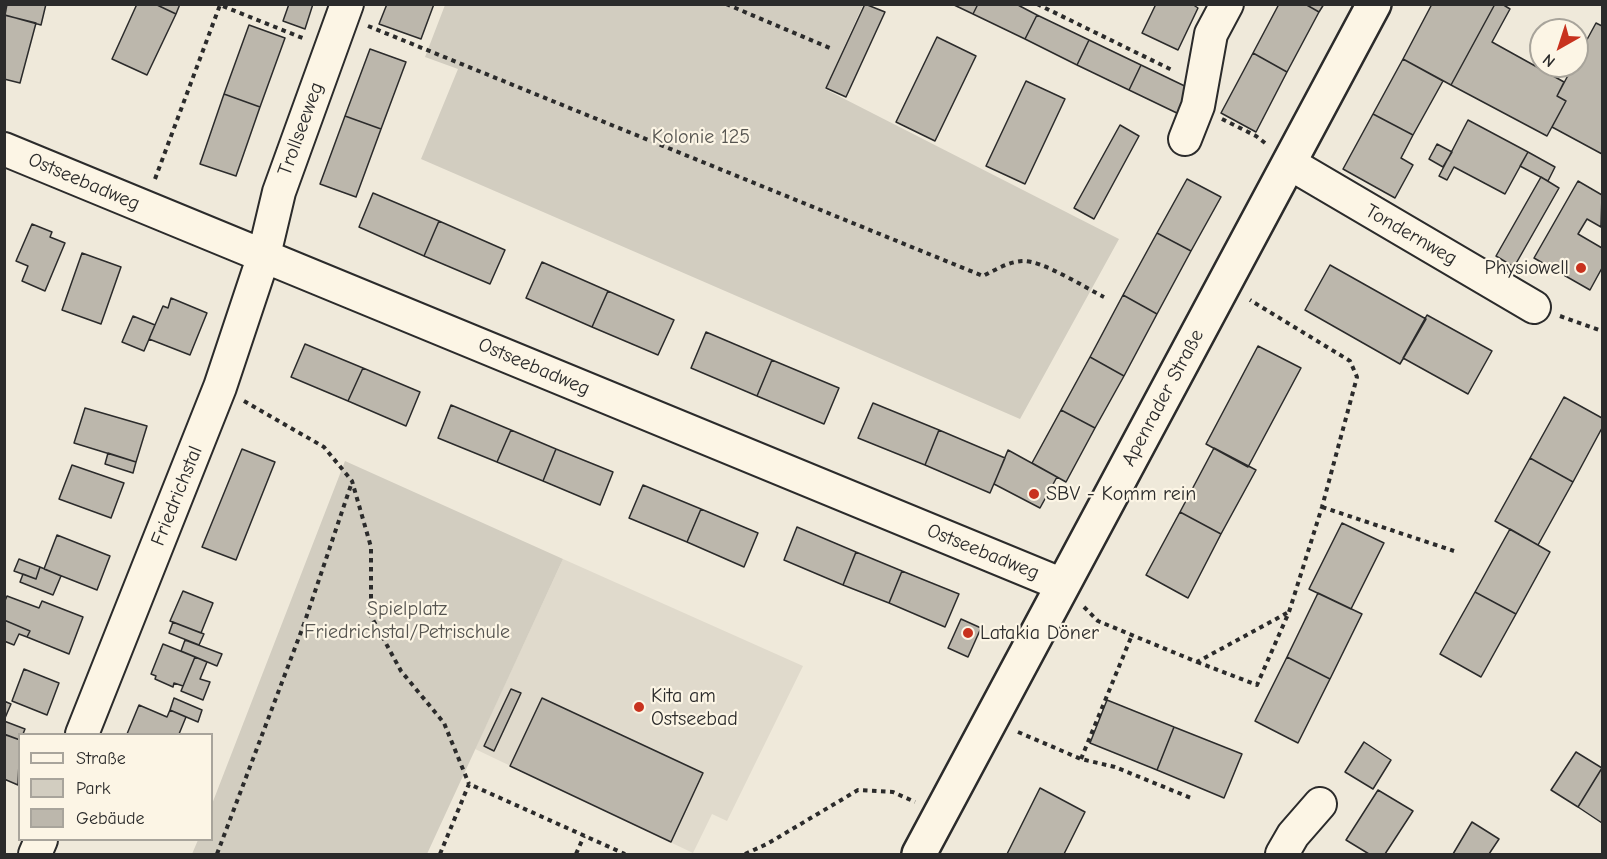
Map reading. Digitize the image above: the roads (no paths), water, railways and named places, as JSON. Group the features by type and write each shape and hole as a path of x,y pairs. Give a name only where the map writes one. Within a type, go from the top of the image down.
{"main road":[{"name":"Apenrader Straße","path":"919,855 1374,4"}],"street":[{"path":"1185,139 1200,95 1211,34 1227,4"},
{"name":"Trollseeweg","path":"264,255 279,192 345,10"},
{"name":"Ostseebadweg","path":"4,149 1063,585"},
{"name":"Tondernweg","path":"1289,163 1534,307"},
{"name":"Friedrichstal","path":"83,733 220,387 264,255"},
{"path":"1282,855 1293,835 1320,804"},
{"path":"35,855 41,841"}],"place":[{"name":"Physiowell","path":"1581,268"},
{"name":"SBV - Komm rein","path":"1034,494"},
{"name":"Latakia Döner","path":"968,633"},
{"name":"Kita am Ostseebad","path":"639,707"}],"park label":[{"name":"Kolonie 125","path":"701,137"},
{"name":"Spielplatz Friedrichstal/Petrischule","path":"407,620"}]}
